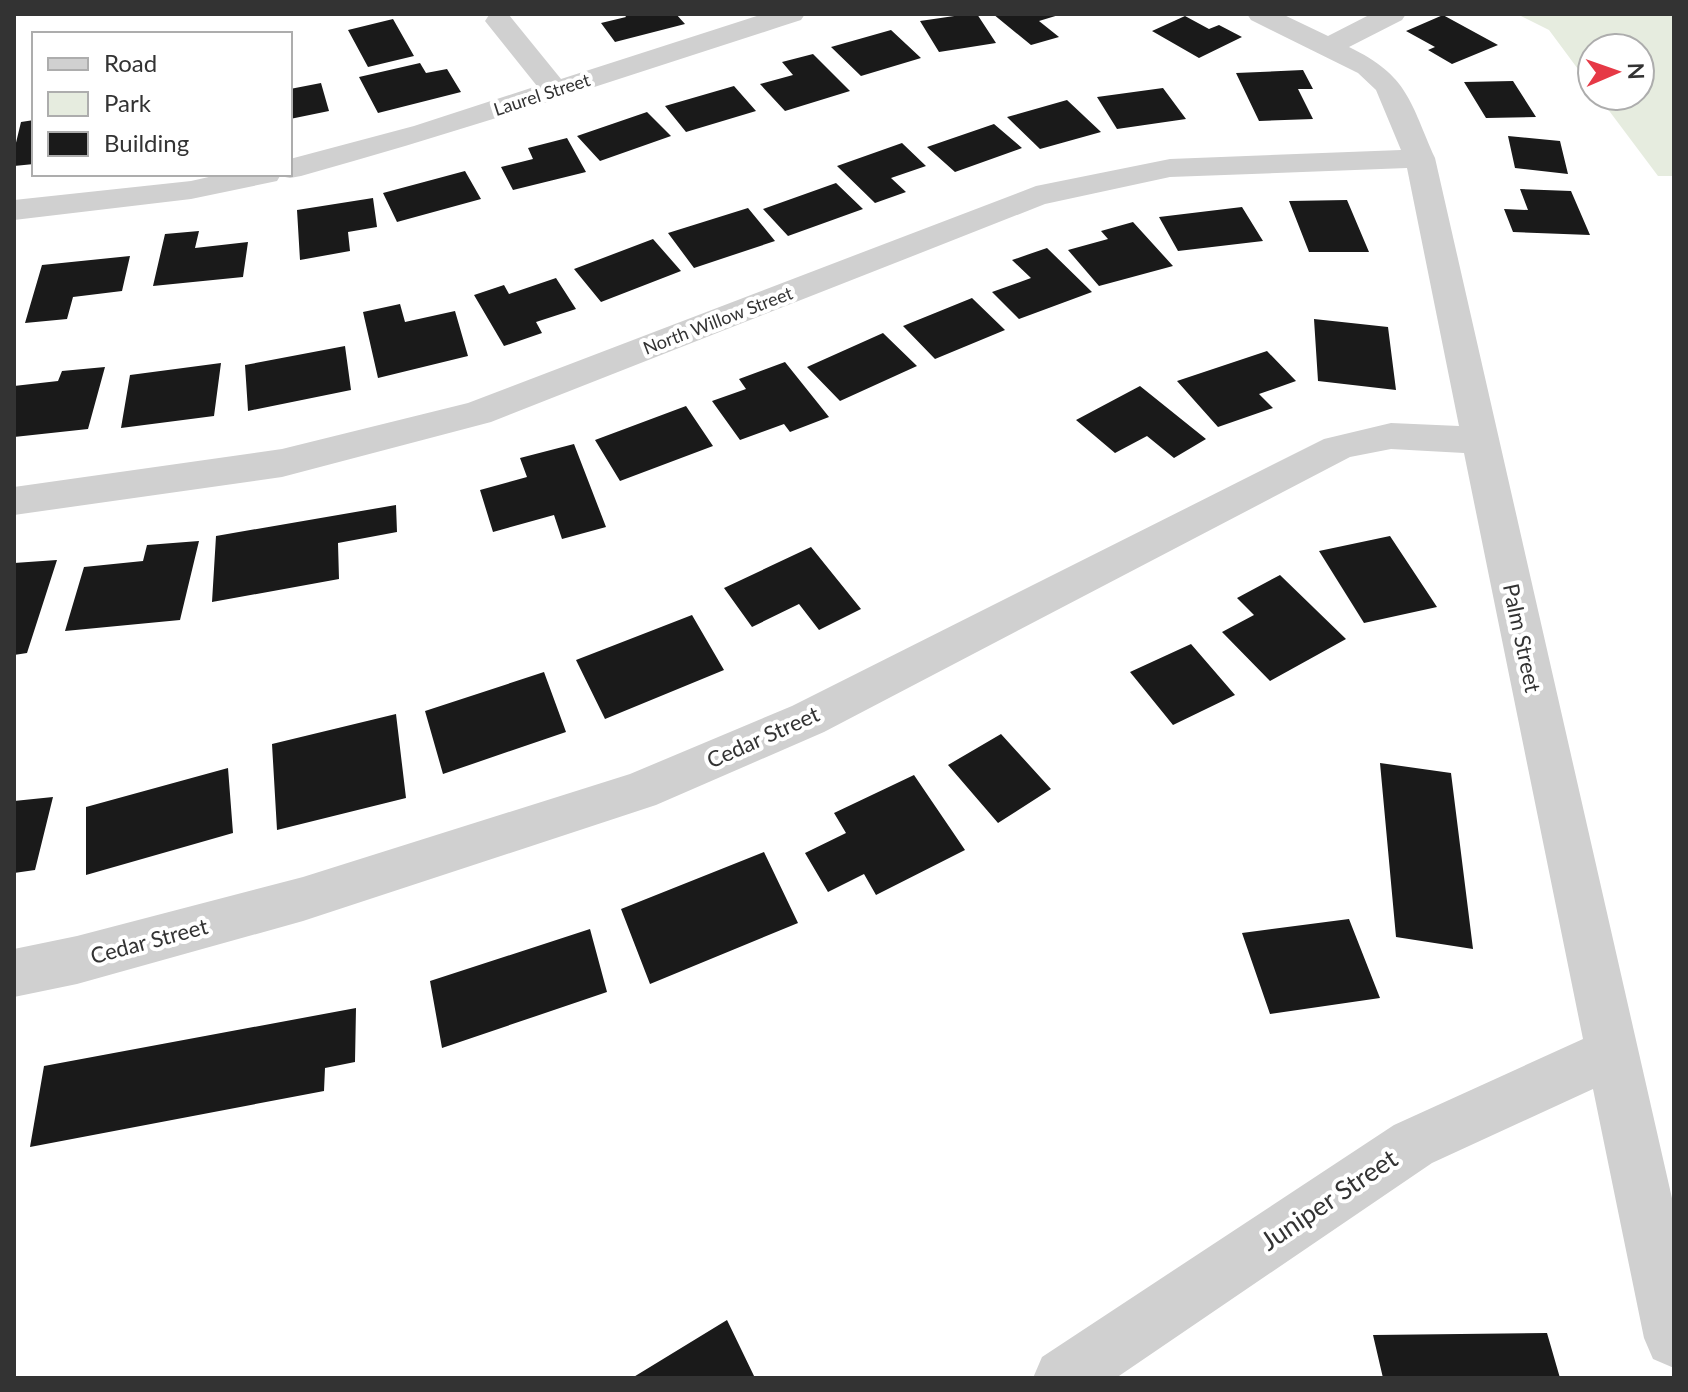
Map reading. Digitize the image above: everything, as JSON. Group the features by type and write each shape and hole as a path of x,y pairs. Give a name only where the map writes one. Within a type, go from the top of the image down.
{"street":[{"name":"Laurel Street","path":"292,168 425,132 791,14"},
{"name":"Palm Street","path":"1261,14 1368,67 1389,87 1420,158 1674,1338"},
{"path":"1328,47 1392,14"},
{"path":"499,21 556,91"},
{"name":"North Willow Street","path":"14,501 282,463 478,413 1036,196 1170,168 1420,158"},
{"path":"14,210 191,190 257,176"},
{"name":"Cedar Street","path":"14,973 77,960 303,899 640,791 808,719 1337,448 1365,438 1393,433 1479,441"},
{"name":"Juniper Street","path":"1063,1378 1413,1144 1612,1053"}],"green space":[{"path":"1517,14 1674,14 1674,176 1658,176 1610,112 1656,112 1656,32 1576,32 1576,66 1549,30"}],"building":[{"path":"624,14 676,14 685,24 615,42 601,23 626,17"},
{"path":"977,14 996,43 939,52 920,21"},
{"path":"993,14 1062,14 1039,21 1059,37 1031,45"},
{"path":"1443,15 1498,45 1452,64 1428,50 1435,47 1406,31"},
{"path":"1185,16 1209,29 1219,25 1242,37 1199,58 1152,31"},
{"path":"393,19 414,56 368,67 348,30"},
{"path":"891,30 921,58 861,76 831,47"},
{"path":"813,54 850,91 785,111 760,84 793,75 782,62"},
{"path":"420,63 426,73 447,69 461,92 378,113 359,77"},
{"path":"1303,70 1313,89 1298,89 1313,119 1259,121 1236,73"},
{"path":"1513,81 1536,117 1486,118 1464,82"},
{"path":"321,83 329,111 292,119 292,89"},
{"path":"734,86 756,111 686,132 665,106"},
{"path":"1163,88 1186,119 1117,129 1097,97"},
{"path":"1067,100 1101,132 1040,149 1007,117"},
{"path":"647,112 671,136 600,161 577,136"},
{"path":"32,120 32,164 14,166 14,151 21,122"},
{"path":"994,124 1022,148 955,172 927,147"},
{"path":"1508,136 1560,141 1568,174 1515,168"},
{"path":"567,138 586,172 513,190 501,167 533,159 528,148"},
{"path":"902,143 926,166 891,178 906,192 875,203 837,166"},
{"path":"465,171 481,199 397,222 383,193"},
{"path":"836,183 863,209 788,236 763,209"},
{"path":"1520,189 1571,191 1590,235 1513,232 1504,209 1528,210"},
{"path":"373,198 377,227 348,232 350,251 300,260 297,210"},
{"path":"1347,200 1369,252 1309,252 1289,201"},
{"path":"1242,207 1263,241 1178,251 1159,217"},
{"path":"748,208 775,241 694,268 668,233"},
{"path":"1133,222 1173,266 1099,286 1068,250 1108,239 1101,231"},
{"path":"199,231 195,248 248,242 243,277 153,286 165,234"},
{"path":"653,239 681,271 601,302 574,269"},
{"path":"1047,248 1092,292 1019,319 992,292 1031,278 1012,260"},
{"path":"130,256 122,291 73,297 67,319 25,323 42,265"},
{"path":"556,278 576,309 536,322 542,333 504,346 474,295 504,285 509,294"},
{"path":"972,298 1005,330 935,359 903,326"},
{"path":"400,304 405,322 455,311 468,356 378,378 363,312"},
{"path":"1314,319 1388,327 1396,390 1318,381"},
{"path":"883,333 917,366 840,401 807,367"},
{"path":"345,346 351,390 248,411 245,365"},
{"path":"1267,351 1296,381 1259,394 1273,408 1218,427 1177,381"},
{"path":"785,362 829,417 790,432 784,424 740,440 712,401 746,389 739,379"},
{"path":"221,363 214,416 121,428 130,375"},
{"path":"105,367 88,429 14,437 14,386 58,381 62,371"},
{"path":"1140,386 1206,439 1174,458 1147,436 1115,453 1076,420"},
{"path":"686,406 713,446 620,481 595,440"},
{"path":"574,444 606,527 562,539 554,515 493,532 480,490 527,477 520,458"},
{"path":"396,505 397,532 338,543 339,579 212,602 216,536"},
{"path":"1390,536 1437,607 1364,623 1319,551"},
{"path":"199,541 180,620 65,631 84,567 143,561 147,545"},
{"path":"811,547 861,609 819,630 799,604 752,627 724,588"},
{"path":"57,560 27,653 14,655 14,563"},
{"path":"1280,575 1346,639 1270,681 1222,632 1254,615 1237,598"},
{"path":"692,615 724,670 605,719 576,660"},
{"path":"1191,644 1235,695 1173,725 1130,672"},
{"path":"544,672 566,732 443,774 425,711"},
{"path":"396,714 406,798 277,830 272,744"},
{"path":"1001,734 1051,789 998,823 948,765"},
{"path":"1380,763 1451,773 1473,949 1396,937"},
{"path":"228,768 233,833 86,875 86,807"},
{"path":"914,775 965,850 876,895 864,874 828,892 805,853 846,833 834,813"},
{"path":"53,797 35,870 14,873 14,801"},
{"path":"764,852 798,923 650,984 621,909"},
{"path":"1349,919 1380,998 1270,1014 1242,933"},
{"path":"590,929 607,992 442,1048 430,981"},
{"path":"356,1008 355,1062 325,1068 324,1091 30,1147 44,1066"},
{"path":"727,1320 755,1378 632,1378"},
{"path":"1547,1333 1560,1378 1383,1378 1373,1335"}]}
